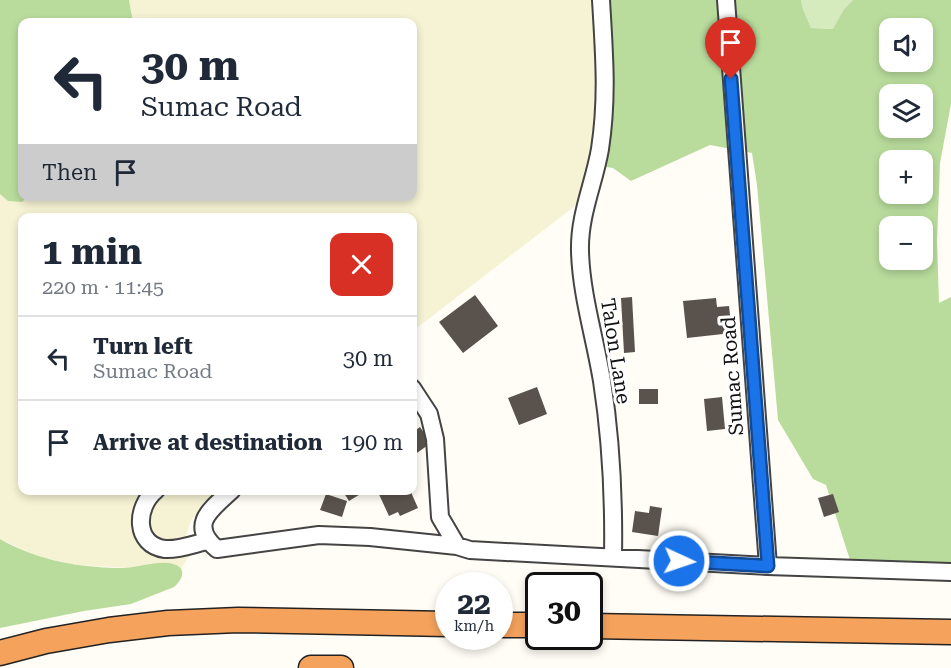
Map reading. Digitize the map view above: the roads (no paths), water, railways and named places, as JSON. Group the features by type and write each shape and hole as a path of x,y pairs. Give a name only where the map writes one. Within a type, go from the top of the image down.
{"highway":[{"path":"0,653 46,641 168,623 238,620 435,624"},
{"path":"603,626 951,632"},
{"path":"311,668 341,668"}],"street":[{"name":"Talon Lane","path":"601,0 606,84 604,119 599,153 581,223 580,253 602,383 610,454 614,500 612,557"},
{"name":"Sumac Road","path":"726,0 768,566"},
{"path":"417,396 429,414 435,439 440,518 457,546"},
{"path":"150,495 141,510 141,527 149,542 164,549 185,547 207,541"},
{"path":"227,495 207,513 202,527 207,541 217,549 319,536 370,537 457,546 470,550 768,566 951,572"},
{"path":"417,542 434,531 440,518"}]}
